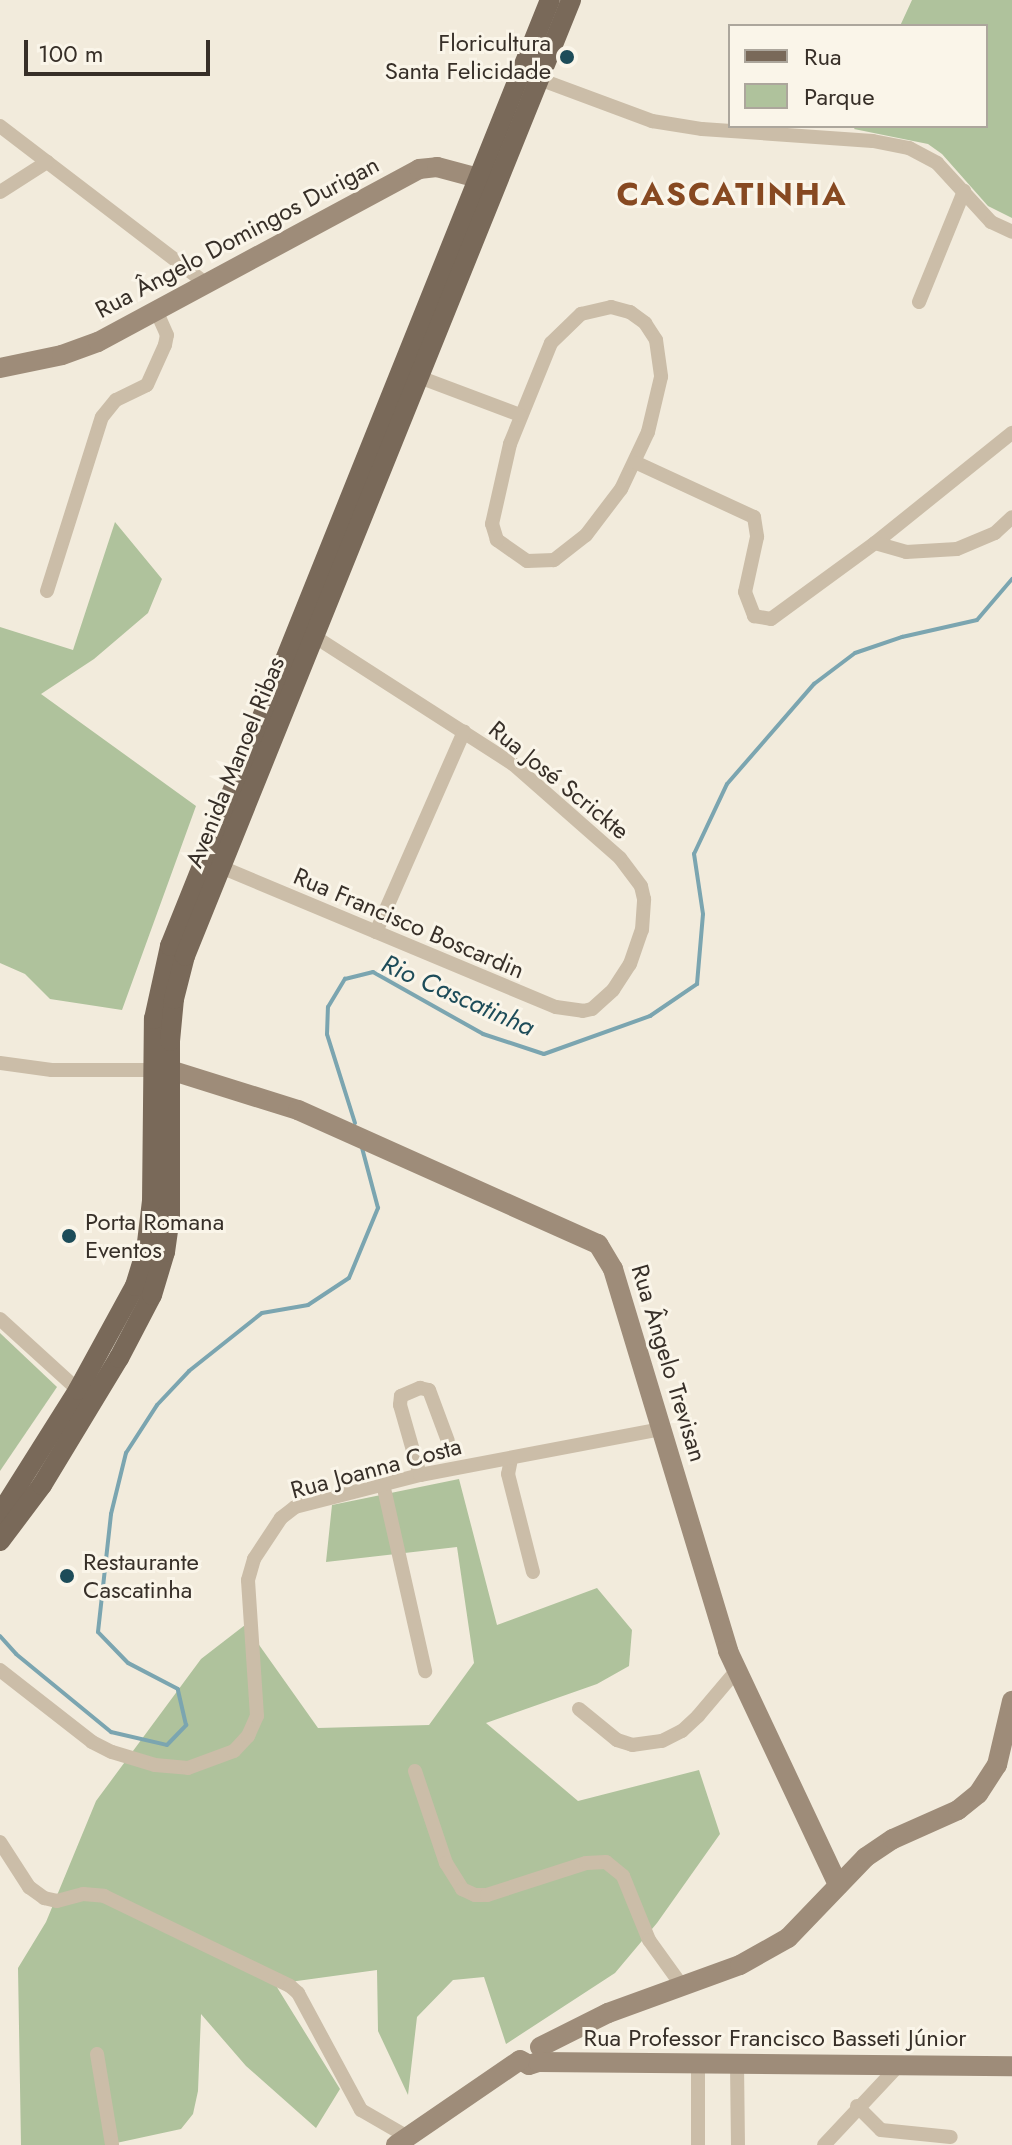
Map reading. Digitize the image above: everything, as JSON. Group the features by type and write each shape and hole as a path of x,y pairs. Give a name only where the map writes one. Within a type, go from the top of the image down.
{"main road":[{"name":"Avenida Manoel Ribas","path":"0,1514 128,1303 146,1251 160,1070 174,999 194,934 419,377 550,0"},
{"name":"Avenida Manoel Ribas","path":"0,1541 29,1504 133,1334 159,1274 170,1217 157,994 170,946 421,320 539,79 571,0"},
{"path":"419,377 414,372 412,359 421,320"},
{"path":"390,447 399,401 392,391"},
{"path":"308,600 307,627 314,636"},
{"path":"292,642 299,650 301,668"},
{"path":"221,867 214,857 214,847 222,815"},
{"path":"194,884 200,887 202,897 194,934"},
{"path":"74,1433 84,1399 78,1390"}],"street":[{"path":"539,79 652,121 702,129 863,140 909,148 937,163 991,222 1012,232"},
{"path":"0,126 205,283"},
{"path":"0,192 47,162"},
{"name":"Rua Ângelo Domingos Durigan","path":"0,368 80,349 419,169 437,167 488,180"},
{"path":"919,302 964,191"},
{"path":"596,308 630,312 645,323 656,340 661,358 656,406 637,463 586,535 554,560 527,561 509,551 497,540 492,524 500,477 520,415 542,360 565,327 581,314 596,308"},
{"path":"47,591 102,417 116,400 147,385 165,345 167,335 156,310"},
{"path":"419,377 520,415"},
{"path":"637,463 754,517 758,525 757,537 745,592 747,605 754,616 761,619 780,614 875,543 1012,433"},
{"path":"875,543 906,552 928,554 957,549 995,533 1012,517"},
{"name":"Rua José Scrickte","path":"314,636 464,732 534,782 620,858 641,886 642,930 630,964 613,990 592,1009 583,1011"},
{"path":"376,932 464,732"},
{"name":"Rua Francisco Boscardin","path":"221,867 542,1002 583,1011"},
{"path":"0,1063 52,1070 160,1070"},
{"name":"Rua Ângelo Trevisan","path":"160,1070 289,1107 598,1244 613,1269 720,1629 736,1671 838,1885"},
{"path":"0,1319 78,1390"},
{"path":"420,1475 400,1405 401,1396 420,1388 429,1390 448,1441"},
{"name":"Rua Joanna Costa","path":"0,1670 92,1742 112,1752 155,1765 188,1768 234,1751 248,1736 257,1716 255,1645 248,1580 254,1559 281,1518 295,1507 420,1475 661,1429"},
{"path":"511,1459 508,1474 533,1572"},
{"path":"383,1484 425,1671"},
{"path":"579,1709 617,1740 632,1745 662,1741 682,1731 698,1716 736,1671"},
{"path":"0,1842 29,1887 44,1898 57,1901 83,1894 104,1896 290,1986 298,1993 361,2110 406,2142 533,2056 608,2013 773,1948 801,1928 838,1885 880,1847 958,1810 978,1794 997,1765 1012,1701"},
{"path":"415,1771 446,1863 462,1889 475,1895 487,1895 586,1863 606,1862 623,1876 649,1940 682,1986"},
{"path":"97,2054 112,2145"},
{"name":"Rua Professor Francisco Basseti Júnior","path":"533,2056 737,2064 1012,2066"},
{"path":"698,2063 698,2145"},
{"path":"737,2064 738,2145"},
{"path":"824,2145 857,2106 899,2065"},
{"path":"857,2106 881,2130 951,2137"}],"green space":[{"path":"912,0 1012,0 1012,218 988,206 942,154 928,144 854,129 988,128 988,24 901,24"},
{"path":"115,522 162,579 148,613 94,659 41,694 196,806 122,1010 50,999 25,974 0,963 0,627 73,650"},
{"path":"0,1333 57,1387 0,1471"},
{"path":"459,1479 497,1625 597,1588 632,1630 629,1666 597,1684 486,1723 578,1801 699,1770 720,1834 657,1923 615,1973 506,2044 484,1977 453,1980 417,2017 408,2095 378,2031 377,1970 275,1984 340,2089 316,2128 246,2066 201,2014 198,2091 193,2114 181,2129 107,2145 21,2145 18,1968 46,1922 96,1801 201,1659 245,1625 318,1728 429,1725 474,1663 457,1547 326,1562 332,1505"}],"waterway":[{"name":"Rio Cascatinha","path":"355,1123 327,1034 328,1007 345,979 373,972 483,1034 544,1054 650,1016 697,984 703,914 694,854 727,784 814,684 855,653 902,637 977,620 1012,579"},
{"name":"Rio Cascatinha","path":"0,1636 16,1654 111,1732 167,1745 186,1725 178,1689 128,1663 98,1632 111,1514 126,1453 157,1405 189,1371 262,1313 308,1305 349,1278 378,1208 362,1148"}],"place":[{"name":"Floricultura Santa Felicidade","path":"567,57"},
{"name":"Porta Romana Eventos","path":"69,1236"},
{"name":"Restaurante Cascatinha","path":"67,1576"}],"district":[{"name":"CASCATINHA","path":"732,194"}]}
